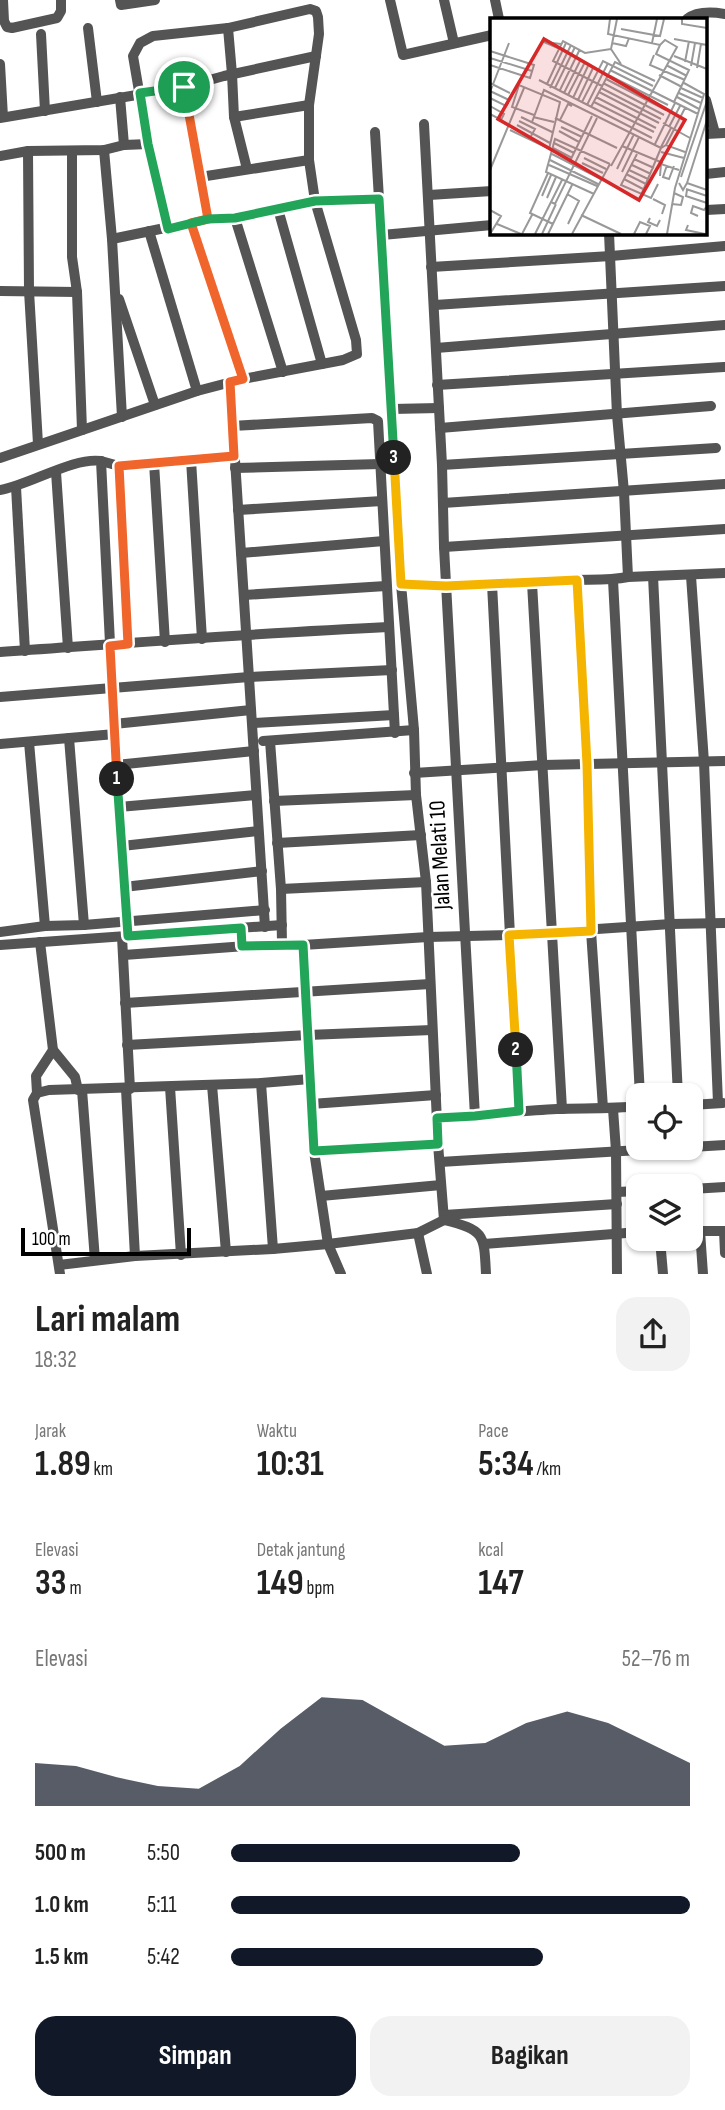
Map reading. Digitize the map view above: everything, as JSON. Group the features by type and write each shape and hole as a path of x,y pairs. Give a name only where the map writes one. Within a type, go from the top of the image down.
{"street":[{"path":"4,0 4,22 7,27 12,28 57,18 61,11 61,0"},
{"path":"120,0 121,5 155,0"},
{"path":"390,0 403,55 490,35"},
{"path":"444,0 454,43"},
{"path":"495,0 499,18"},
{"path":"0,458 197,391 351,358 357,354 356,340 315,201 309,160 309,105 319,34 316,11 310,9 228,28 153,36 140,43 133,56 148,144 168,229"},
{"path":"688,18 700,13 725,14"},
{"path":"88,28 97,102"},
{"path":"228,28 234,117 247,169"},
{"path":"41,34 45,111"},
{"path":"0,64 1,118 184,87 316,56"},
{"path":"184,87 208,219"},
{"path":"120,97 124,145"},
{"path":"234,117 309,105"},
{"path":"708,108 715,134"},
{"name":"Jalan Melati 10","path":"424,124 475,1116"},
{"path":"375,132 401,584 414,730 414,773 426,882 444,1217"},
{"path":"0,156 28,151 72,152 148,144"},
{"path":"104,150 122,417"},
{"path":"28,151 29,291 38,444"},
{"path":"72,152 72,257 77,292 82,430"},
{"path":"200,177 309,160"},
{"path":"429,195 490,191"},
{"path":"112,239 315,201 379,199"},
{"path":"278,209 322,364"},
{"path":"235,218 283,372"},
{"path":"191,223 243,379"},
{"path":"382,235 490,225"},
{"path":"149,231 197,391"},
{"path":"609,234 628,577"},
{"path":"431,267 725,246"},
{"path":"114,283 155,405"},
{"path":"435,306 725,286"},
{"path":"0,291 77,292"},
{"path":"436,348 725,325"},
{"path":"438,385 724,368"},
{"path":"230,382 265,927"},
{"path":"440,428 711,406"},
{"path":"391,409 439,408"},
{"path":"232,426 376,418 379,426 395,733"},
{"path":"442,465 716,448"},
{"path":"0,490 16,487 82,461 101,461 119,466 234,456"},
{"path":"191,460 202,639"},
{"path":"101,461 116,765 127,921 124,955 125,1003 135,1256"},
{"path":"154,463 165,642"},
{"path":"235,468 380,464"},
{"path":"119,466 128,644"},
{"path":"56,472 68,648"},
{"path":"443,503 725,484"},
{"path":"16,487 25,651"},
{"path":"238,510 382,501"},
{"path":"444,547 725,529"},
{"path":"241,553 384,541"},
{"path":"401,584 446,586 725,573"},
{"path":"653,576 677,1083"},
{"path":"691,576 722,1103 703,1104"},
{"path":"577,580 587,764 591,931 608,1109 616,1151 617,1273"},
{"path":"613,580 639,1083"},
{"path":"532,583 562,1109"},
{"path":"492,584 519,1111"},
{"path":"244,595 386,586"},
{"path":"0,652 246,634 388,627"},
{"path":"0,696 249,677 392,670"},
{"path":"0,744 69,738 251,710"},
{"path":"252,723 394,715"},
{"path":"116,765 270,741 414,730"},
{"path":"69,738 84,925"},
{"path":"270,741 281,889 282,944"},
{"path":"29,742 45,926"},
{"path":"414,773 543,765 725,761"},
{"path":"119,807 256,795"},
{"path":"274,801 416,796"},
{"path":"122,846 258,831"},
{"path":"277,843 421,835"},
{"path":"124,887 262,871"},
{"path":"281,889 426,882"},
{"path":"0,932 265,909"},
{"path":"124,955 242,946 725,923"},
{"path":"0,945 282,925"},
{"path":"26,928 34,942 53,1050 75,1077 80,1090 95,1260"},
{"path":"241,928 242,946"},
{"path":"303,945 314,1151 328,1244 341,1273"},
{"path":"125,1003 430,984"},
{"path":"127,1045 432,1030"},
{"path":"53,1050 36,1076 37,1093 33,1100 59,1269 95,1260 273,1249 418,1233 444,1217 626,1195"},
{"path":"37,1093 48,1090 128,1089 310,1079"},
{"path":"261,1083 273,1249"},
{"path":"212,1085 226,1252"},
{"path":"170,1087 181,1255"},
{"path":"311,1104 436,1095"},
{"path":"437,1118 519,1111 626,1107"},
{"path":"314,1151 438,1144"},
{"path":"703,1146 725,1145"},
{"path":"440,1162 626,1150"},
{"path":"320,1196 441,1185"},
{"path":"703,1188 725,1187"},
{"path":"444,1217 468,1226 477,1233 484,1244 486,1273"},
{"path":"703,1231 724,1231 725,1253"},
{"path":"418,1233 427,1273"},
{"path":"484,1244 626,1233"},
{"path":"661,1251 663,1273"},
{"path":"699,1251 703,1273"}],"route":[{"path":"184,87 140,93 148,144 168,229 208,219 235,218 315,201 379,199 401,584 446,586 577,580 587,764 591,931 509,935 519,1111 437,1118 438,1144 314,1151 303,945 242,946 241,928 128,936 110,646 128,644 119,466 234,456 230,382 243,379 191,223 208,219 184,87"}]}
